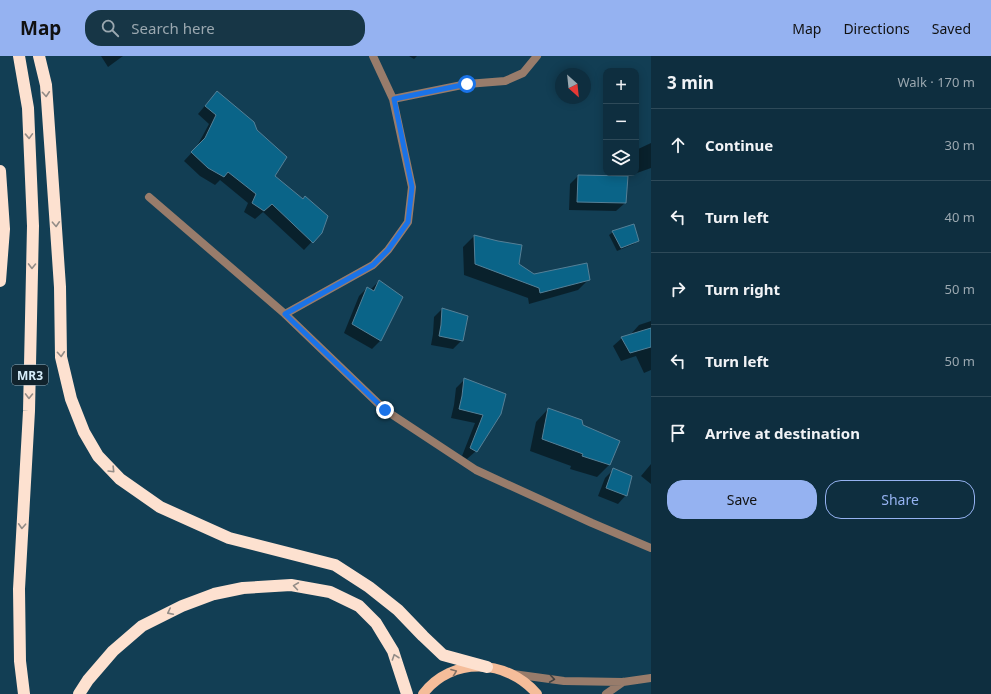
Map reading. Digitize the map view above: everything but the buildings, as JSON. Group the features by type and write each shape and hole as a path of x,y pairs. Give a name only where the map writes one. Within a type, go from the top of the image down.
{"highway":[{"name":"MR3","path":"19,56 28,108 33,226 29,411 19,589 20,661 24,694"},
{"path":"39,56 46,85 55,206 60,287 61,358 70,399 84,432 98,456 120,479 160,507 229,538 335,565 370,587 398,610 444,655 488,666"},
{"path":"0,171 4,229 0,281"},
{"path":"78,694 113,651 142,626 182,606 214,594 243,588 291,585 330,592 359,606 376,623 393,651 407,694"}],"main road":[{"path":"423,694 440,678 454,670 488,666 514,674 529,685 537,694"}],"street":[{"path":"285,314 373,265 388,250 408,222 412,187 394,99 373,56"},
{"path":"394,99 467,84 505,81 523,72 536,56"},
{"path":"149,197 285,314 385,410 476,470 651,548"},
{"path":"514,674 564,681 623,682 651,678"},
{"path":"606,694 623,682"}],"route":[{"path":"385,410 285,314 373,265 388,250 408,222 412,187 394,99 467,84"}]}
